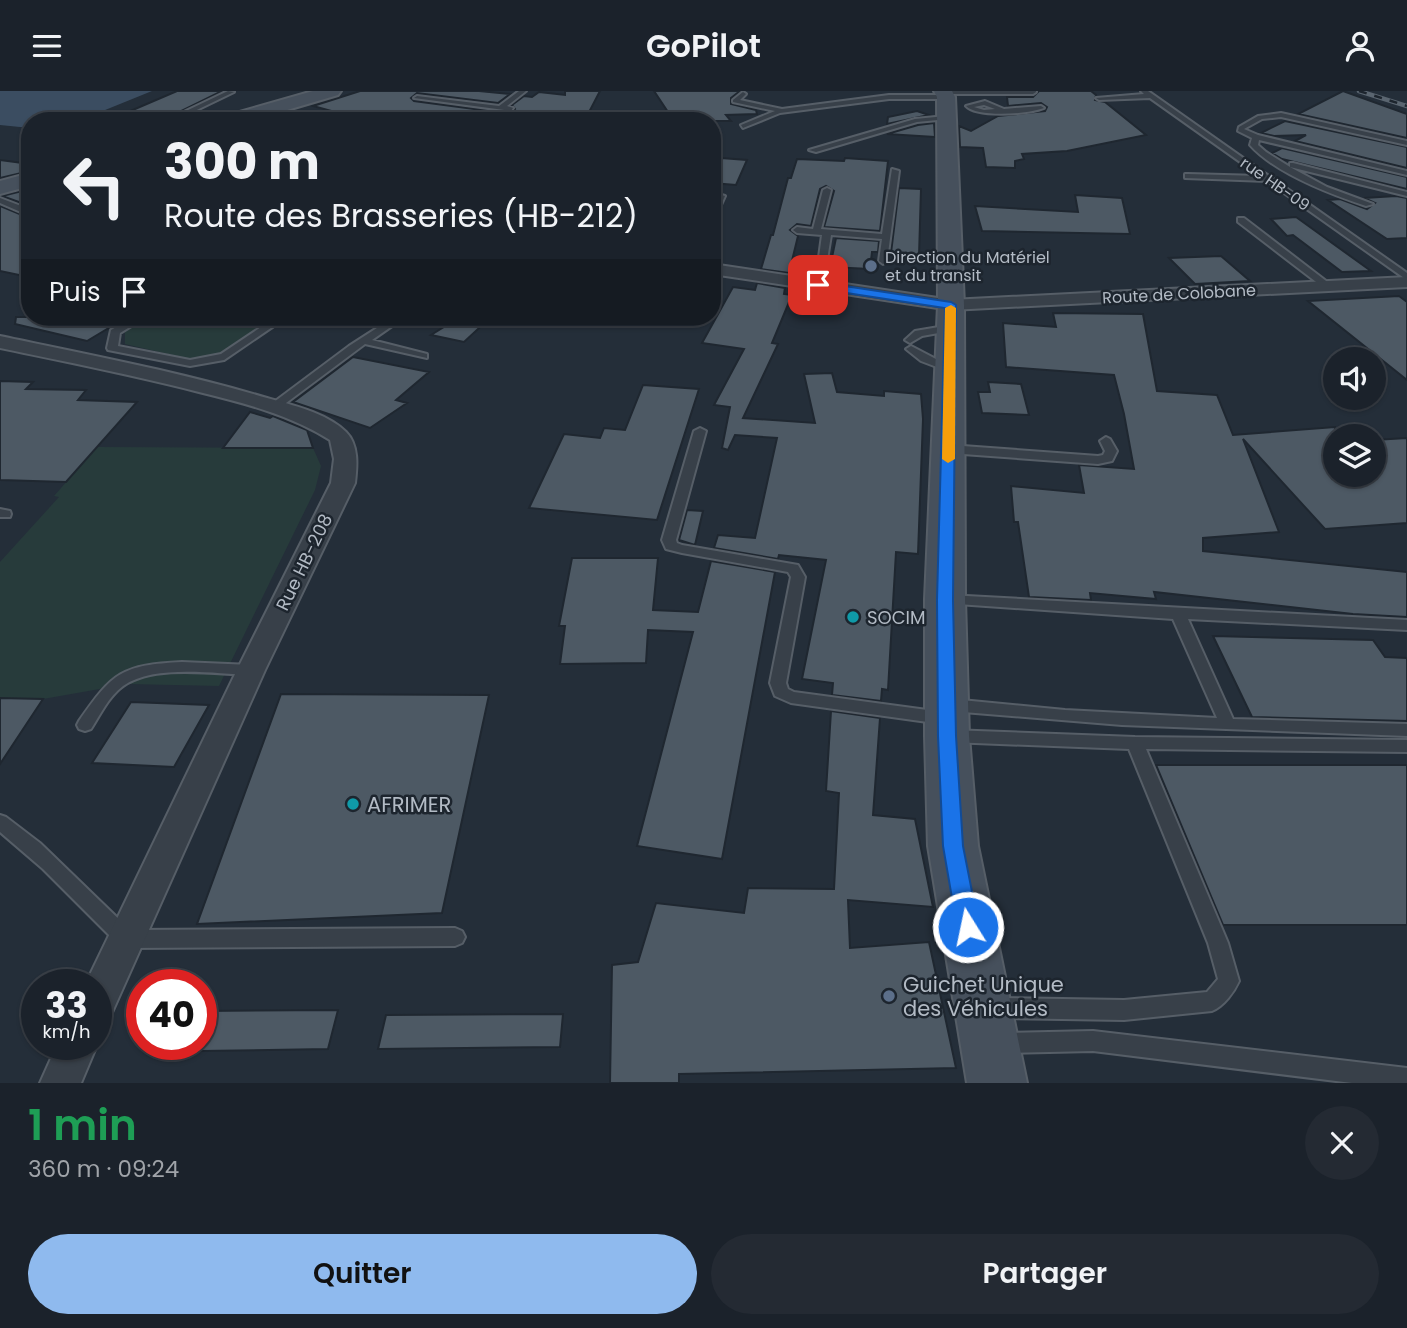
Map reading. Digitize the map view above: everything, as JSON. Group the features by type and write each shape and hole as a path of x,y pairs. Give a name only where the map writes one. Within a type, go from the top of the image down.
{"street":[{"path":"260,112 332,91"},
{"path":"949,105 951,316 945,600 953,846 997,1083"},
{"path":"0,188 21,182"},
{"name":"Route de Colobane","path":"721,270 818,285 951,316 1407,282"},
{"name":"Rue HB-208","path":"0,342 274,407 307,418 339,437 344,451 343,483 251,670 112,969"},
{"path":"60,1083 70,1060"}],"lane":[{"path":"499,109 523,91"},
{"path":"734,91 744,93 736,100 738,103 782,111"},
{"path":"187,112 231,92"},
{"path":"814,150 918,120 949,105 1033,92"},
{"path":"1099,98 1147,93"},
{"name":"rue HB-09","path":"1147,93 1407,277"},
{"path":"743,127 782,111 888,97 949,105 972,112 967,115 996,109 1041,108"},
{"path":"417,98 511,110"},
{"path":"949,105 985,103"},
{"path":"949,105 985,103 996,109"},
{"path":"1407,143 1281,115 1260,117 1241,128 1241,131 1256,137 1407,173"},
{"path":"1256,137 1256,149 1324,188 1369,204"},
{"path":"1278,162 1407,194"},
{"path":"883,261 895,171"},
{"path":"1188,176 1269,179"},
{"path":"816,232 827,190"},
{"path":"0,200 21,209"},
{"path":"1241,220 1327,286"},
{"path":"797,230 886,237"},
{"path":"818,285 827,233"},
{"path":"950,369 925,359 910,345 919,333 951,316"},
{"path":"125,326 115,332 112,348 190,363 224,357 269,326"},
{"path":"274,407 386,326"},
{"path":"364,341 423,356"},
{"path":"700,431 669,540 671,546 793,568 797,577 778,683 781,692 791,697 947,720 1135,743 1407,746"},
{"path":"949,449 1098,460 1108,458 1111,451 1106,441"},
{"path":"945,600 1407,625"},
{"path":"1178,614 1228,725"},
{"path":"85,725 109,689 133,674 162,669 251,670"},
{"path":"947,720 1019,713 1228,725 1407,730"},
{"path":"985,1025 1212,1001 1228,981 1217,943 1135,743"},
{"path":"0,822 34,846 98,914 126,939 455,937"},
{"path":"985,1025 1093,1041 1407,1079"}],"green space":[{"path":"135,326 262,326 221,353 189,359 125,344 125,332"},
{"path":"97,447 313,448 321,466 315,490 219,686 128,684 43,699 0,698 0,562 59,497 54,496"}],"water":[{"path":"0,91 152,91 100,112 21,112 21,127 0,125"}],"building":[{"path":"177,91 222,91 179,112 128,112"},
{"path":"360,91 479,91 510,94 498,103 417,93 411,98 414,101 496,112 335,112 313,106"},
{"path":"565,91 600,91 589,112 513,112 515,109 512,105 524,96 532,97 539,92 565,95"},
{"path":"654,91 740,91 731,98 731,104 756,110 757,114 726,115 731,121 721,121 721,112 668,112"},
{"path":"1039,91 1091,91 1096,95 1095,100 1105,102 1146,135 1067,151 1022,154 1024,159 1015,161 1015,168 986,167 983,148 960,147 959,126 971,131 998,116 1045,111 1047,107 1041,103 1008,106 1007,97 1033,97"},
{"path":"1343,91 1407,114 1407,138 1298,114"},
{"path":"917,111 929,115 887,124 888,117"},
{"path":"1285,121 1407,147 1407,168 1295,141 1306,135 1274,136 1261,133"},
{"path":"934,123 935,137 887,134 918,125"},
{"path":"1282,148 1407,177 1407,189 1282,159 1272,153"},
{"path":"721,158 747,160 736,185 721,184"},
{"path":"845,158 888,161 880,231 824,227 834,191 826,186 820,189 811,226 797,224 790,230 798,236 789,273 761,269 788,178 791,178 797,159 844,161"},
{"path":"0,160 21,163 21,173 0,178"},
{"path":"899,188 921,189 919,256 891,253"},
{"path":"21,191 21,203 2,196"},
{"path":"1075,195 1122,198 1130,234 982,231 975,206 1078,212"},
{"path":"1364,198 1407,198 1407,238 1387,239 1328,200 1340,199 1367,209 1375,203"},
{"path":"0,206 21,215 21,274 0,271"},
{"path":"1296,217 1371,271 1342,272 1293,235 1287,236 1271,219"},
{"path":"836,238 879,241 878,252 872,252 870,269 830,267"},
{"path":"1221,256 1250,281 1195,284 1169,258"},
{"path":"757,283 785,288 784,294 792,295 772,343 778,344 743,418 815,423 804,374 832,373 837,392 884,396 884,391 921,394 923,419 918,554 896,552 888,690 882,689 881,701 832,695 833,683 802,679 826,560 779,555 778,559 714,548 718,535 755,538 777,438 735,435 728,450 722,448 730,407 714,405 744,349 702,343 711,326 721,326 721,309 733,287 755,290"},
{"path":"1399,296 1407,302 1407,380 1386,363 1386,347 1366,347 1308,301"},
{"path":"1053,313 1143,314 1157,391 1217,395 1233,435 1323,428 1323,487 1386,487 1386,439 1407,438 1407,523 1325,529 1243,439 1279,532 1203,538 1203,551 1407,572 1407,617 1353,614 1154,592 1156,599 1090,593 1091,600 1029,597 1018,522 1014,522 1011,486 1084,493 1079,465 1134,469 1114,375 1006,367 1003,323 1056,327"},
{"path":"16,317 21,317 21,325 15,324"},
{"path":"23,326 112,326 87,341"},
{"path":"446,326 481,326 464,342 431,335"},
{"path":"353,357 429,372 396,400 407,403 370,428 293,402"},
{"path":"0,381 33,382 26,389 86,390 78,400 137,402 66,482 0,480"},
{"path":"988,382 1021,384 1029,415 982,413 978,392 990,392"},
{"path":"643,385 699,389 657,520 529,508 564,434 600,438 604,428 625,430"},
{"path":"250,412 270,418 273,416 307,430 313,448 223,448"},
{"path":"687,510 703,511 695,545 679,540"},
{"path":"572,558 658,558 653,610 698,612 711,561 775,572 722,859 637,846 693,632 648,630 646,663 560,664 565,626 559,626"},
{"path":"1213,636 1373,640 1385,657 1407,658 1407,721 1252,717"},
{"name":"AFRIMER","path":"281,694 489,695 442,913 197,924"},
{"path":"0,698 43,699 0,764"},
{"path":"131,702 209,705 174,767 92,763"},
{"path":"831,711 880,718 873,815 915,819 933,907 848,900 850,948 929,942 956,1068 679,1074 679,1083 610,1083 612,965 638,962 656,903 744,913 748,888 834,889 839,793 826,791"},
{"path":"1156,765 1407,765 1407,925 1223,925"},
{"path":"338,1010 328,1049 217,1051 217,1011"},
{"path":"563,1014 560,1047 378,1049 386,1015"}],"railway":[{"path":"1359,91 1407,106"}],"slow traffic":[{"path":"948,459 951,308"}],"place":[{"name":"Direction du Matériel et du transit","path":"871,266"},
{"name":"SOCIM","path":"853,617"},
{"name":"AFRIMER","path":"353,804"},
{"name":"Guichet Unique des Véhicules","path":"889,996"}],"route":[{"path":"818,285 951,305 945,600 947,736 953,846 968,927"}]}
